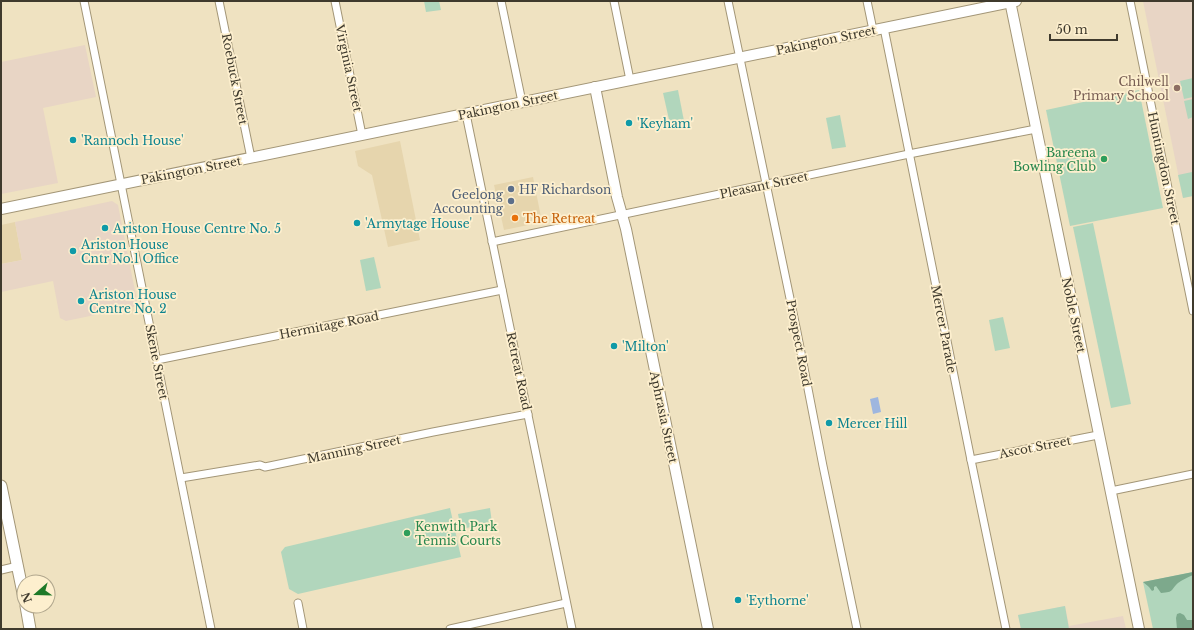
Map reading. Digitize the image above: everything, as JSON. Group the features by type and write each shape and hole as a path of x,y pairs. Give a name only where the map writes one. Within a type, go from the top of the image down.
{"main road":[{"path":"1,486 20,574"},
{"path":"27,614 30,629"}],"street":[{"name":"Skene Street","path":"84,1 211,629"},
{"name":"Roebuck Street","path":"219,1 251,158"},
{"name":"Virginia Street","path":"335,1 362,135"},
{"path":"501,1 522,102"},
{"path":"614,1 630,80"},
{"name":"Prospect Road","path":"728,1 857,629"},
{"path":"867,1 873,30"},
{"name":"Pakington Street","path":"1,209 1012,1"},
{"name":"Noble Street","path":"1012,1 1036,129 1139,629"},
{"name":"Huntingdon Street","path":"1130,1 1193,311"},
{"name":"Mercer Parade","path":"884,28 1006,629"},
{"name":"Aphrasia Street","path":"595,87 708,629"},
{"name":"Retreat Road","path":"466,114 572,629"},
{"name":"Pleasant Street","path":"492,242 909,154 1036,129"},
{"name":"Hermitage Road","path":"157,360 502,290"},
{"name":"Manning Street","path":"180,478 260,465 265,467 528,414"},
{"name":"Ascot Street","path":"971,460 1098,435"},
{"path":"1111,491 1193,474"},
{"path":"1,570 18,566"},
{"path":"298,603 303,629"},
{"path":"450,629 566,603"}],"shaded area":[{"name":"Chilwell Primary School","path":"1143,1 1193,1 1193,196 1183,198"},
{"path":"85,45 96,97 43,108 58,183 1,194 1,62"},
{"path":"400,141 420,240 388,247 372,175 358,166 355,151"},
{"path":"533,177 542,222 504,230 494,185"},
{"path":"112,201 118,205 138,306 66,321 60,318 53,281 1,292 1,264 22,260 15,222"},
{"path":"15,222 22,260 1,264 1,225"},
{"path":"1065,606 1069,626 1123,616 1126,629 1021,629 1018,615"}],"green space":[{"path":"424,1 439,1 441,10 426,12"},
{"path":"1193,78 1193,97 1184,99 1180,81"},
{"path":"678,90 684,121 670,124 663,93"},
{"name":"Bareena Bowling Club","path":"1139,90 1163,208 1070,226 1046,110"},
{"path":"1193,99 1193,117 1188,119 1184,101"},
{"path":"840,115 846,147 832,149 826,118"},
{"path":"1192,172 1193,196 1183,198 1178,175"},
{"path":"1093,223 1131,404 1111,408 1073,227"},
{"path":"374,257 381,288 366,291 360,260"},
{"path":"1003,317 1010,348 995,351 989,320"},
{"path":"450,508 461,557 298,594 289,589 281,552 285,547"},
{"path":"490,508 492,523 461,529 458,514"},
{"path":"1193,572 1193,629 1153,629 1143,582"},
{"path":"1193,572 1193,575 1180,582 1168,592 1161,593 1156,586 1152,591 1143,582"},
{"path":"1065,606 1069,629 1021,629 1018,615"},
{"path":"1180,613 1184,615 1187,620 1193,620 1193,629 1177,629 1176,618 1177,614"}],"water":[{"path":"878,397 881,412 873,414 870,399"}],"place":[{"name":"Chilwell Primary School","path":"1177,88"},
{"name":"'Keyham'","path":"629,123"},
{"name":"'Rannoch House'","path":"73,140"},
{"name":"Bareena Bowling Club","path":"1104,159"},
{"name":"HF Richardson","path":"511,189"},
{"name":"Geelong Accounting","path":"511,201"},
{"name":"The Retreat","path":"515,218"},
{"name":"'Armytage House'","path":"357,223"},
{"name":"Ariston House Centre No. 5","path":"105,228"},
{"name":"Ariston House Cntr No.1 Office","path":"73,251"},
{"name":"Ariston House Centre No. 2","path":"81,301"},
{"name":"'Milton'","path":"614,346"},
{"name":"Mercer Hill","path":"829,423"},
{"name":"Kenwith Park Tennis Courts","path":"407,533"},
{"name":"'Eythorne'","path":"738,600"}]}
